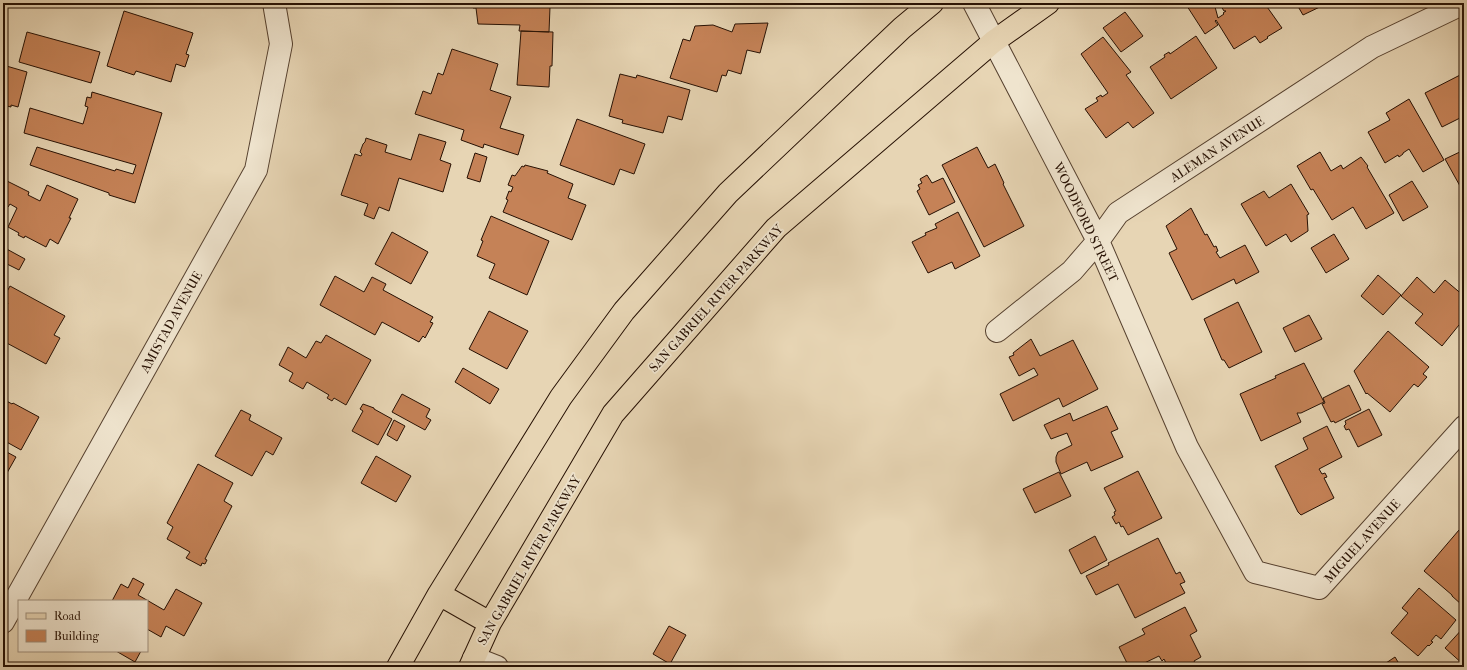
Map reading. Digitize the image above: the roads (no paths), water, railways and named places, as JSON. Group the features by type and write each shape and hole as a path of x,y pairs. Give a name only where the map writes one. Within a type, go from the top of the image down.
{"main road":[{"path":"398,667 439,594 561,397 624,311 728,193 902,28 932,3"},
{"name":"SAN GABRIEL RIVER PARKWAY","path":"472,662 490,624 612,414 776,228 993,42 1048,3"},
{"path":"439,594 490,624"}],"street":[{"name":"AMISTAD AVENUE","path":"3,622 256,170 281,44 274,3"},
{"name":"WOODFORD STREET","path":"974,3 1098,241 1187,447"},
{"name":"ALEMAN AVENUE","path":"997,331 1072,270 1098,241 1118,213 1372,47 1464,3"},
{"name":"MIGUEL AVENUE","path":"1187,447 1255,572 1320,588 1464,427"},
{"path":"472,662 497,667"}]}
